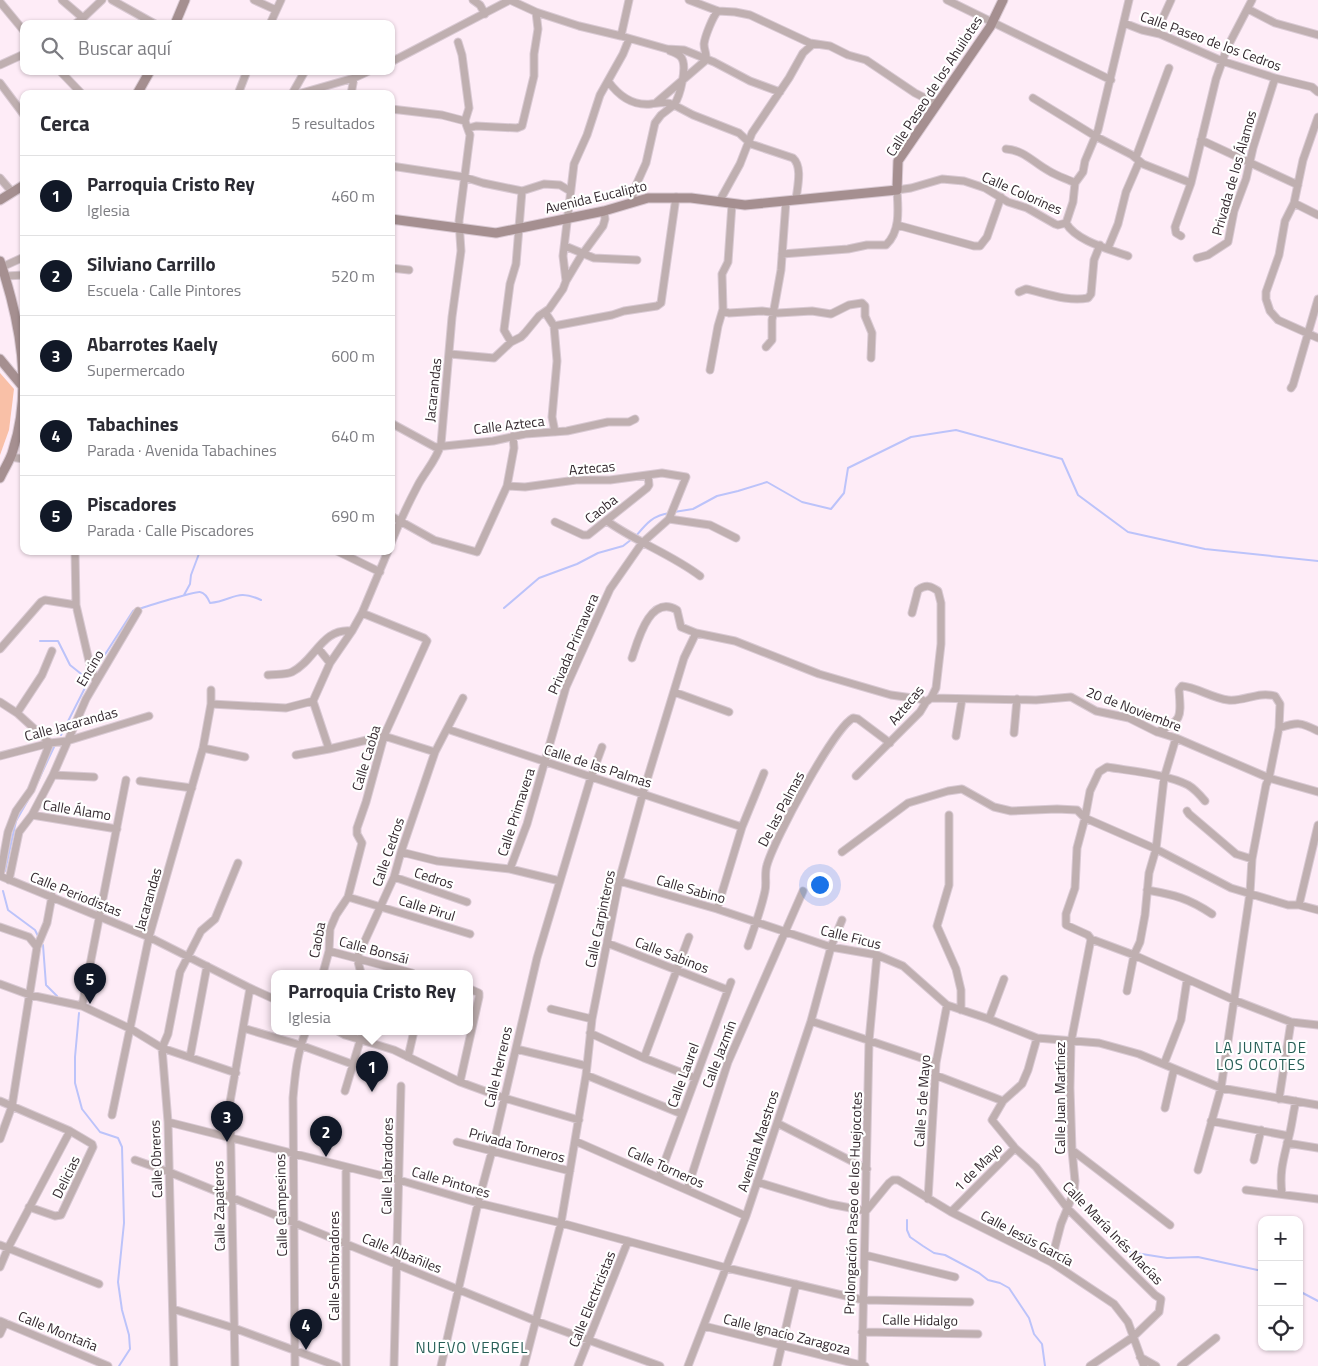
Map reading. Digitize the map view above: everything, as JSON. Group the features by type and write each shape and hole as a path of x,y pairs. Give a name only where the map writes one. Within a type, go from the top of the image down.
{"street":[{"path":"62,0 83,18"},
{"path":"80,20 102,0"},
{"path":"112,0 148,20"},
{"path":"177,20 185,0"},
{"path":"254,0 276,10"},
{"path":"272,20 281,0"},
{"path":"473,0 480,5 485,14"},
{"path":"395,60 510,0 536,12 579,26 667,49 690,52 714,62 745,79 780,92"},
{"path":"621,36 629,0"},
{"path":"689,0 718,11 750,15 813,44 830,46 866,60 915,93 937,104"},
{"path":"947,0 1111,80"},
{"name":"Calle Paseo de los Ahuilotes","path":"897,190 898,161 993,22 1004,0"},
{"path":"1066,223 1073,202 1075,183 1083,172 1111,80 1129,0"},
{"path":"1156,33 1171,0"},
{"path":"1182,236 1176,233 1175,229 1191,183 1212,90 1233,35 1252,0"},
{"path":"0,2 20,26"},
{"path":"1248,9 1275,23 1318,35"},
{"path":"690,52 696,51 704,44 713,17 718,11"},
{"path":"458,42 462,55 469,108 465,120 469,128 476,126 520,128 534,76 534,54 538,29 536,12"},
{"name":"Calle Paseo de los Cedros","path":"1124,22 1142,30 1156,33 1222,61 1275,78 1312,87 1318,92"},
{"path":"566,281 563,260 570,191 577,156 587,135 600,95 623,54 629,39"},
{"path":"653,104 706,60 707,54 704,44"},
{"path":"719,202 740,164 752,133 803,54 813,44"},
{"path":"633,202 633,192 646,163 652,132 657,119 674,105 683,78 682,59 667,49"},
{"path":"0,65 20,56"},
{"path":"1108,248 1120,219 1126,192 1169,68"},
{"path":"64,75 78,90"},
{"path":"139,90 148,75"},
{"path":"240,90 246,75"},
{"path":"294,90 303,75"},
{"path":"312,90 360,75"},
{"path":"352,90 354,78"},
{"name":"Privada de los Álamos","path":"1197,258 1208,256 1228,242 1232,219 1275,78"},
{"path":"608,81 619,95 624,98 641,104 665,102 674,105 693,115 739,133 749,142 788,155 797,161 799,169 796,200"},
{"path":"0,83 20,110"},
{"path":"1033,98 1138,160 1191,183"},
{"path":"653,104 657,119"},
{"path":"395,109 465,120"},
{"path":"1318,117 1304,160 1294,203 1285,221 1279,255 1268,284 1266,299 1273,315 1278,320 1318,338"},
{"name":"Jacarandas","path":"395,533 418,484 440,447 452,317 461,251 460,221 470,135 469,128"},
{"path":"1201,140 1298,185"},
{"path":"1006,149 1027,156 1052,173 1075,183"},
{"path":"395,167 464,177 522,191 544,184 560,185 570,191"},
{"path":"0,178 12,192"},
{"name":"Calle Colorines","path":"897,190 937,180 964,181 986,188 1008,202 1026,208 1054,224 1066,223 1075,234 1128,256"},
{"path":"0,200 20,187"},
{"path":"782,254 848,249 867,245 886,245 893,237 897,225 897,190"},
{"name":"Avenida Eucalipto","path":"395,220 490,233 518,230 604,211 648,198 676,197 746,205 897,190"},
{"path":"510,342 504,330 510,284 516,264 522,191"},
{"path":"554,326 657,306 661,303 676,197"},
{"path":"897,225 980,246 987,237 1001,198"},
{"path":"766,347 772,340 786,201"},
{"path":"1294,203 1318,215"},
{"path":"710,370 718,326 723,312 722,274 728,262 732,204"},
{"path":"450,354 492,358 497,356 510,342 521,337 535,320 549,309 563,289 583,253 603,226 605,219 604,211"},
{"path":"1019,292 1026,288 1076,299 1090,297 1094,260 1100,245"},
{"path":"565,246 594,258 637,260"},
{"path":"2,268 20,259"},
{"path":"2,268 20,274"},
{"path":"2,268 20,331"},
{"path":"395,268 409,270"},
{"path":"1291,388 1309,335 1318,299"},
{"path":"723,312 762,311 774,313 812,311 831,314 849,304 862,303 865,306 865,316 871,328 871,358"},
{"path":"545,312 554,326 558,361 552,413 554,432"},
{"path":"0,359 20,383"},
{"path":"0,478 13,451 20,412"},
{"name":"Calle Azteca","path":"395,425 432,446 440,447 493,441 528,433 554,432 588,427 608,422 626,423 635,418"},
{"path":"395,518 434,540 477,552 506,486 514,448 513,436"},
{"path":"10,457 20,458"},
{"name":"Aztecas","path":"506,486 525,488 576,480 610,480 662,473 686,477 670,519"},
{"name":"Caoba","path":"556,522 586,536 647,488 648,475"},
{"path":"670,519 710,525 736,538"},
{"name":"Privada Primavera","path":"544,762 566,687 610,589 642,544 670,519"},
{"path":"607,521 642,544 675,559 700,576"},
{"path":"75,555 76,604 88,660 96,682"},
{"path":"345,555 380,572"},
{"path":"329,749 312,700 330,663 362,613 386,555"},
{"name":"Aztecas","path":"856,776 920,712 936,688 941,644 941,603 938,591 926,586 918,590 912,613"},
{"path":"0,649 44,600 76,604"},
{"path":"632,658 646,620 666,606 677,610 681,627 696,633"},
{"name":"Encino","path":"9,880 19,832 32,815 53,775 86,699 138,611"},
{"name":"Calle Caoba","path":"360,856 362,843 357,834 357,828 384,736 427,641 424,638 362,613"},
{"path":"268,675 291,673 329,636 339,631 352,631"},
{"name":"20 de Noviembre","path":"696,633 735,641 820,674 891,695 928,700 1071,697 1096,711 1129,718 1269,778 1318,792"},
{"name":"Calle Carpinteros","path":"524,1366 561,1224 586,1075 592,1019 619,881 643,793 684,658 696,633"},
{"path":"318,648 330,663"},
{"path":"17,713 42,675 52,650"},
{"path":"1158,732 1178,720 1180,710 1179,690 1182,686 1210,696 1230,700 1266,694 1275,696 1280,704 1279,728 1252,859 1250,894 1221,1088 1198,1170"},
{"name":"Jacarandas","path":"112,1115 150,937 204,748 211,704 211,690"},
{"path":"674,692 729,712"},
{"name":"Calle Cedros","path":"358,958 394,877 400,852 435,752 463,698"},
{"path":"956,736 962,699"},
{"path":"1014,733 1017,699"},
{"path":"211,704 286,708 312,700"},
{"path":"0,702 17,713 50,743 31,790 16,811 8,832 0,876"},
{"name":"Calle Jacarandas","path":"0,756 50,743 67,741 149,716"},
{"name":"De las Palmas","path":"748,946 766,890 766,866 770,856 797,802 837,734 853,718 858,719 890,742"},
{"path":"1279,728 1303,724 1318,731"},
{"name":"Calle de las Palmas","path":"447,729 742,827"},
{"path":"296,755 384,736 435,752"},
{"path":"1128,991 1134,955 1140,942 1145,915 1149,873 1156,849 1164,778 1176,738"},
{"name":"Calle Herreros","path":"441,1366 537,958 591,777 602,747"},
{"path":"204,748 245,757"},
{"name":"Calle Primavera","path":"510,869 527,824 544,762"},
{"path":"1205,801 1187,784 1107,767 1098,772 1090,791 1077,848 1075,888 1066,914 1066,925 1088,935 1091,939 1134,955 1234,1000 1291,1022 1318,1025"},
{"path":"717,909 742,827 764,773"},
{"path":"53,775 94,777"},
{"path":"82,1006 126,780"},
{"path":"140,781 192,788"},
{"path":"842,852 908,803 948,791 962,789 994,807 1011,811 1077,810 1085,818 1156,849 1231,888 1288,905 1299,905 1318,910"},
{"path":"1187,811 1236,854 1252,859"},
{"name":"Calle Álamo","path":"32,815 117,829"},
{"path":"949,815 949,886 937,926 956,969 961,990 961,1010"},
{"path":"1299,905 1318,825"},
{"path":"400,852 437,861 510,869 560,881"},
{"name":"Caoba","path":"324,970 329,951 330,929 336,915 348,897 360,856"},
{"name":"Calle Obreros","path":"174,1366 168,1122 162,1048 168,1034 180,972 201,931 215,918 238,863"},
{"name":"Calle Periodistas","path":"0,876 150,937 271,997"},
{"name":"Cedros","path":"394,877 467,902"},
{"name":"Calle Sabino","path":"619,881 756,922"},
{"path":"1147,890 1176,895 1192,901 1212,914"},
{"name":"Calle Jazmín","path":"687,1190 728,1062 803,891"},
{"path":"0,1139 12,1106 37,947 47,923 52,896"},
{"name":"Calle Pirul","path":"348,897 470,934"},
{"name":"Avenida Maestros","path":"688,1366 746,1216 811,1021 831,947 842,920"},
{"name":"Calle Ficus","path":"756,922 831,947 877,955 903,966 946,1005 1037,1038 1099,1043 1139,1054 1221,1088 1280,1100 1318,1105"},
{"path":"0,927 29,937 37,947"},
{"path":"644,1058 689,937"},
{"name":"Calle Juan Martínez","path":"1052,1262 1062,1224 1074,1192 1070,1088 1071,1042 1091,939"},
{"name":"Calle Sabinos","path":"607,943 728,990"},
{"name":"Calle Bonsái","path":"329,951 401,970"},
{"name":"Prolongación Paseo de los Huejocotes","path":"863,1366 862,1332 869,1041 877,955"},
{"path":"358,958 360,970"},
{"path":"190,1057 207,966"},
{"path":"989,1019 1004,979"},
{"path":"1164,1064 1181,1020 1187,980"},
{"name":"Calle Laurel","path":"659,1177 731,982"},
{"path":"0,984 30,995 82,1006 131,1029 162,1048 236,1073"},
{"name":"Calle Zapateros","path":"234,1366 230,1102 250,988"},
{"path":"473,990 479,993 473,1021"},
{"name":"Calle 5 de Mayo","path":"928,1199 936,1063 946,1005"},
{"path":"551,1008 592,1019"},
{"path":"811,1021 936,1063"},
{"path":"1280,1100 1291,1022"},
{"path":"243,1028 300,1044 352,1064"},
{"path":"590,1033 644,1058 694,1078"},
{"path":"300,1044 304,1035"},
{"path":"346,1035 394,1050 460,1082 504,1098 579,1120"},
{"path":"345,1091 362,1035"},
{"path":"408,1057 413,1035"},
{"path":"460,1082 470,1035"},
{"path":"935,1075 1002,1101 1022,1084 1037,1038"},
{"name":"Calle Campesinos","path":"295,1366 293,1098 300,1044"},
{"path":"516,1049 587,1066"},
{"path":"1165,1108 1174,1069"},
{"path":"586,1075 682,1114"},
{"name":"Calle Labradores","path":"394,1366 401,1086"},
{"path":"0,1101 70,1131 29,1207 0,1267"},
{"name":"1 de Mayo","path":"951,1212 1016,1148 992,1120 1002,1101"},
{"path":"1282,1194 1281,1170 1296,1102"},
{"path":"1211,1121 1261,1130 1318,1148"},
{"name":"Calle Pintores","path":"168,1122 399,1180 478,1203 726,1268 863,1300 970,1302"},
{"path":"777,1123 867,1169"},
{"path":"1254,1160 1261,1130"},
{"name":"Delicias","path":"29,1207 55,1216 62,1215 94,1147 70,1131"},
{"name":"Calle Torneros","path":"575,1140 746,1216"},
{"name":"Privada Torneros","path":"458,1142 570,1171"},
{"name":"Calle María Inés Macías","path":"1016,1148 1036,1167 1068,1209 1161,1299 1159,1312 1133,1337"},
{"path":"1072,1150 1170,1225"},
{"name":"Calle Albañiles","path":"135,1160 232,1197 536,1321 660,1366"},
{"name":"Calle Sembradores","path":"346,1167 346,1366"},
{"name":"Calle Jesús García","path":"866,1211 889,1183 893,1180 898,1180 951,1212 1052,1262 1114,1304 1128,1322 1144,1366"},
{"path":"757,1182 830,1204 866,1211"},
{"path":"1246,1190 1318,1199"},
{"name":"Calle Electricistas","path":"578,1366 628,1242"},
{"path":"0,1245 99,1284"},
{"path":"865,1255 955,1277"},
{"path":"777,1366 780,1345 796,1284"},
{"path":"173,1309 234,1328 337,1366"},
{"path":"0,1334 2,1322"},
{"name":"Calle Montaña","path":"2,1322 106,1365"},
{"name":"Calle Ignacio Zaragoza","path":"704,1326 863,1366"},
{"name":"Calle Hidalgo","path":"862,1332 978,1334"},
{"path":"1090,1366 1133,1337"},
{"path":"1181,1366 1216,1338"},
{"path":"1139,1356 1156,1366"}],"shaded area":[{"path":"0,373 14,389 9,430 0,455"}],"waterway":[{"path":"674,512 693,509 717,496 767,482 802,502 831,509 844,493 848,468 911,437 956,430 1062,459 1078,495 1128,532 1205,549 1318,561"},
{"path":"636,536 654,518 670,513"},
{"path":"504,608 539,578 577,564 598,553 623,546 632,539"},
{"path":"184,595 190,584 191,575 198,555"},
{"path":"139,609 197,592 203,593 210,603 240,595 261,600"},
{"path":"95,670 135,610"},
{"path":"40,641 58,641 70,665 85,677 87,683"},
{"path":"61,735 90,678"},
{"path":"38,781 54,747"},
{"path":"5,871 16,821 28,800"},
{"path":"3,891 8,910 35,930 39,938"},
{"path":"43,945 46,985 57,996"},
{"path":"79,1013 75,1083 82,1109 100,1132 118,1138 122,1147 124,1223 118,1282 130,1349 119,1366"},
{"path":"907,1220 907,1230 910,1237 923,1246 934,1253 945,1255 979,1273 988,1280 1009,1288 1029,1318 1034,1334 1042,1344 1045,1366"},
{"path":"1123,1251 1167,1258 1198,1257 1258,1270"},
{"path":"1303,1293 1318,1301"}],"place":[{"name":"Piscadores","path":"90,1004"},
{"name":"Parroquia Cristo Rey","path":"372,1092"},
{"name":"Abarrotes Kaely","path":"227,1142"},
{"name":"Silviano Carrillo","path":"326,1157"},
{"name":"Tabachines","path":"306,1350"}],"district":[{"name":"LA JUNTA DE LOS OCOTES","path":"1261,1056"},
{"name":"NUEVO VERGEL","path":"472,1348"}]}
